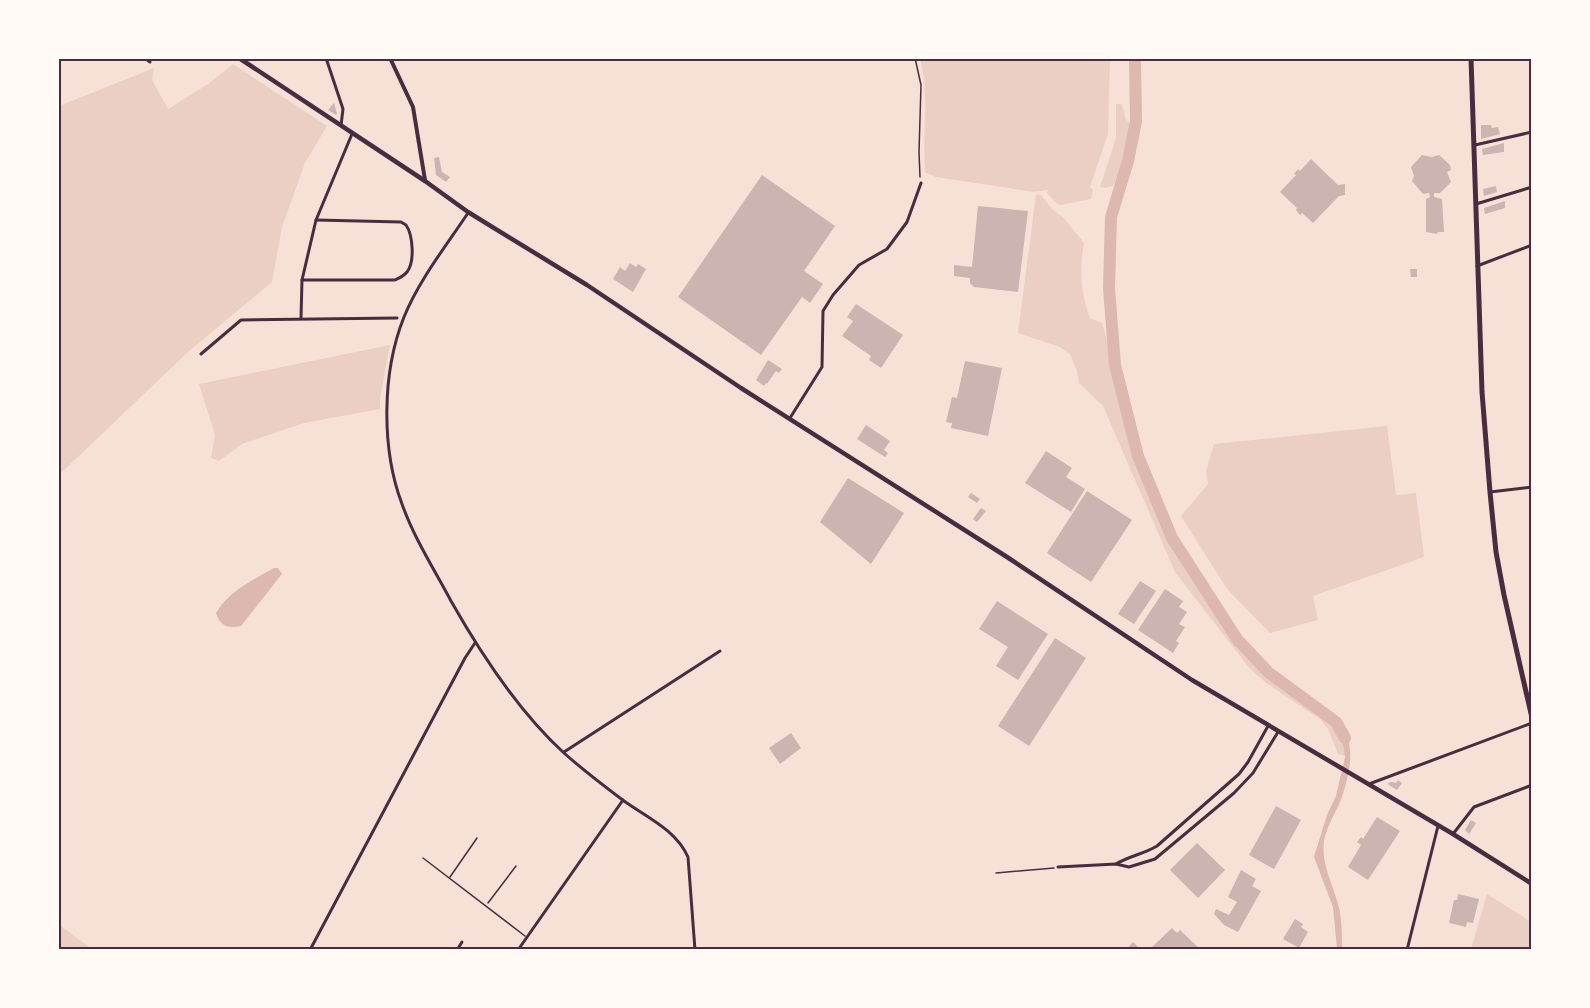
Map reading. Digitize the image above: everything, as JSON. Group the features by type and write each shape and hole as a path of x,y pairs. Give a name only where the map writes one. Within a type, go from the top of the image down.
{"highway":[{"path":"1471,58 1482,392 1491,492 1504,595 1532,718"}],"main road":[{"path":"242,59 468,212 587,285 704,364 1007,557 1192,680 1453,834 1530,884"}],"street":[{"path":"145,58 150,62"},
{"path":"326,58 343,110 340,126"},
{"path":"390,58 413,107 425,181"},
{"path":"1473,145 1532,132"},
{"path":"301,319 302,280 316,220 352,134"},
{"path":"790,418 822,367 823,311 833,295 859,265 887,249 894,240 907,222 921,183"},
{"path":"1476,204 1532,187"},
{"path":"468,212 416,292 404,317 392,365 386,404 390,452 401,503 418,541 475,643 531,718 564,752 683,845 688,857 695,950"},
{"path":"302,280 395,280 410,267 412,239 406,225 401,222 316,220"},
{"path":"1477,266 1532,245"},
{"path":"201,354 241,321 397,318"},
{"path":"1491,492 1532,487"},
{"path":"310,950 475,643"},
{"path":"564,752 720,651"},
{"path":"1369,784 1532,723"},
{"path":"1116,864 1127,857 1146,852 1156,846 1224,788 1248,762 1268,726"},
{"path":"1058,867 1116,864 1129,867 1147,862 1162,854 1234,793 1253,773 1278,732"},
{"path":"1453,834 1474,807 1532,785"},
{"path":"518,950 623,800"},
{"path":"1407,950 1438,826"},
{"path":"457,950 462,942"}],"lane":[{"path":"450,878 477,838"},
{"path":"423,858 527,937"},
{"path":"487,905 516,866"}],"path":[{"path":"915,58 921,85 919,152 921,183"},
{"path":"996,873 1058,867"}],"shaded area":[{"path":"920,59 1110,59 1108,134 1090,187 1093,190 1091,199 1061,205 1047,193 1048,190 1034,192 936,177 925,172 925,87"},
{"path":"233,64 327,126 305,163 282,227 272,282 188,352 59,475 59,106 154,68 152,80 168,109 208,84"},
{"path":"1116,104 1121,104 1130,125 1130,139 1126,157 1116,181 1113,186 1104,188 1100,187 1116,138"},
{"path":"1036,194 1041,195 1052,209 1064,218 1084,243 1082,281 1087,309 1090,318 1102,323 1116,390 1136,459 1153,505 1173,548 1201,595 1239,646 1268,676 1330,721 1341,736 1345,756 1338,754 1328,729 1321,720 1265,682 1250,669 1175,572 1103,406 1079,383 1070,354 1060,347 1018,333"},
{"path":"390,345 380,409 304,423 242,444 219,461 211,458 215,435 199,384"},
{"path":"1387,426 1396,495 1416,493 1424,557 1313,596 1318,620 1270,633 1227,589 1181,516 1208,484 1206,471 1214,444"},
{"path":"274,568 278,568 282,574 241,626 228,627 222,624 216,613 221,605 242,587"},
{"path":"1338,720 1348,738 1350,765 1343,794 1325,835 1323,849 1339,909 1342,949 1337,949 1333,907 1314,857 1327,815 1336,796 1345,757 1342,738 1337,729"},
{"path":"1487,894 1531,922 1530,949 1471,949"},
{"path":"58,924 92,949 59,949"}],"building":[{"path":"334,103 337,114 336,115 328,110"},
{"path":"1481,125 1498,127 1500,134 1481,139"},
{"path":"1504,143 1504,152 1483,155 1482,149"},
{"path":"1422,155 1432,157 1439,155 1450,165 1451,170 1447,172 1451,182 1440,193 1434,193 1434,197 1442,199 1444,232 1437,234 1426,232 1426,199 1430,197 1429,193 1423,194 1412,181 1414,176 1411,167"},
{"path":"439,157 442,172 450,177 446,182 436,175 434,158"},
{"path":"1311,159 1338,185 1345,184 1345,195 1339,196 1313,223 1302,213 1300,215 1297,208 1280,192 1296,175 1294,174 1298,169 1300,171"},
{"path":"762,175 835,226 804,271 823,284 810,303 802,297 761,355 678,297"},
{"path":"1496,186 1497,192 1484,196 1483,189"},
{"path":"1505,201 1505,208 1485,214 1484,208"},
{"path":"978,206 1028,211 1018,292 974,287 970,283 970,278 954,276 954,265 972,267"},
{"path":"630,263 636,267 638,264 646,269 633,292 613,279 620,267 625,271"},
{"path":"1410,269 1417,269 1417,277 1411,277"},
{"path":"856,304 903,335 881,368 869,360 871,356 842,336 853,321 847,317"},
{"path":"768,360 782,369 779,373 776,371 764,386 756,380"},
{"path":"965,361 1002,368 988,436 951,428 952,423 946,422 952,397 957,398"},
{"path":"866,425 890,441 884,450 888,453 885,457 857,439"},
{"path":"1046,451 1072,468 1066,477 1085,489 1071,512 1025,483"},
{"path":"848,478 904,513 871,564 820,522"},
{"path":"1087,491 1132,520 1091,582 1047,553"},
{"path":"971,493 980,499 977,503 968,497"},
{"path":"981,508 986,511 977,522 973,519"},
{"path":"1140,581 1156,591 1134,624 1118,614"},
{"path":"1165,589 1183,601 1179,607 1187,612 1179,624 1185,627 1176,641 1179,643 1173,653 1138,630"},
{"path":"997,601 1048,634 1018,680 996,666 1008,647 979,629"},
{"path":"1055,638 1086,658 1029,746 998,726"},
{"path":"791,733 801,748 780,764 769,748"},
{"path":"1398,780 1402,783 1397,790 1388,783 1396,783"},
{"path":"1276,806 1301,820 1274,869 1249,855"},
{"path":"1377,817 1400,831 1368,880 1348,867 1361,845 1357,842 1361,837 1363,839"},
{"path":"1471,820 1476,823 1469,834 1465,830"},
{"path":"1197,843 1225,870 1198,898 1170,870"},
{"path":"1241,870 1256,879 1252,886 1261,891 1238,932 1224,925 1214,914 1216,909 1229,915 1237,902 1228,897"},
{"path":"1458,894 1479,899 1473,923 1467,922 1466,927 1449,923 1454,900 1457,900"},
{"path":"1295,919 1303,924 1301,927 1308,932 1299,948 1283,939"},
{"path":"1172,928 1177,933 1180,930 1201,950 1152,950 1151,948"},
{"path":"1133,942 1141,950 1126,950"}],"waterway":[{"path":"1135,58 1136,121 1128,161 1111,217 1109,288 1115,365 1138,456 1172,538 1237,639 1268,672 1336,722 1345,738"}]}
